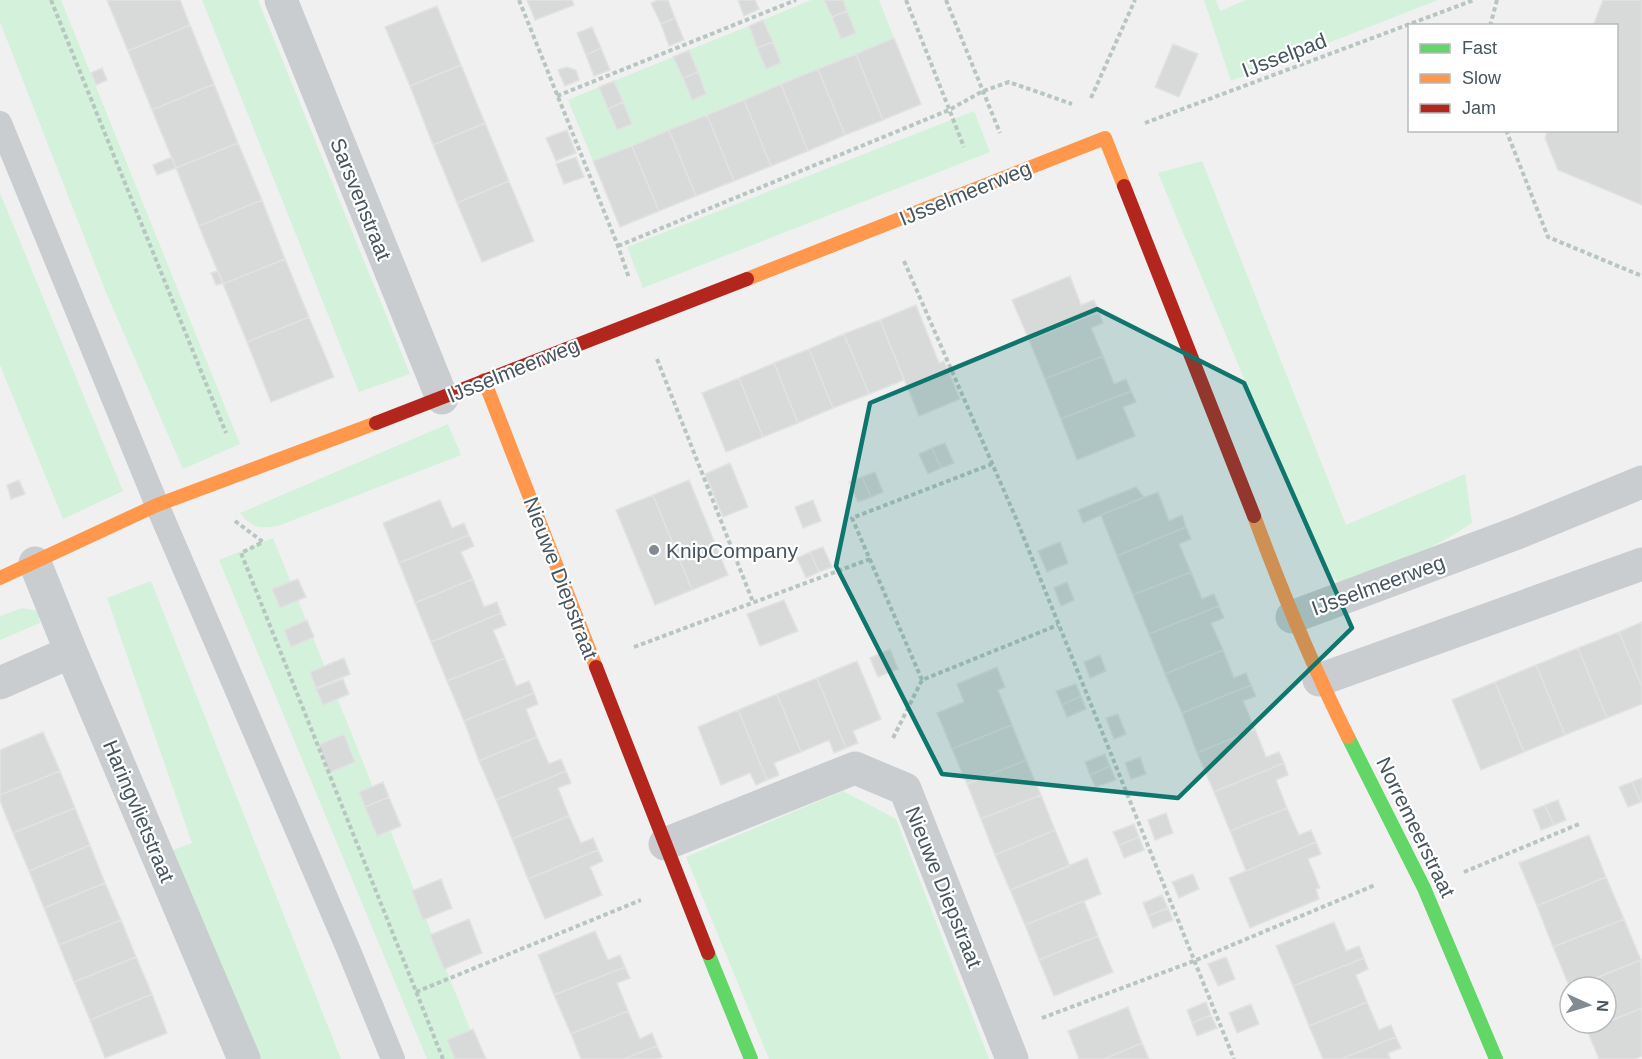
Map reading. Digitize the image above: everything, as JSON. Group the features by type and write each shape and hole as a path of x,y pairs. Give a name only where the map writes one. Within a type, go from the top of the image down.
{"street":[{"name":"Sarsvenstraat","path":"280,0 442,398"},
{"name":"IJsselmeerweg","path":"0,578 158,505 442,398 1105,138 1224,437 1292,617 1517,533 1642,482"},
{"name":"Nieuwe Diepstraat","path":"484,380 680,884 751,1059"},
{"name":"Haringvlietstraat","path":"35,563 244,1059"},
{"path":"1319,680 1642,564"},
{"name":"Norremeerstraat","path":"1292,617 1319,680 1424,888 1496,1059"},
{"path":"0,683 71,652"},
{"name":"Nieuwe Diepstraat","path":"665,844 855,768 905,789 1007,1046"}],"lane":[{"path":"0,123 158,505 393,1059"}],"path":[{"path":"51,0 241,472 234,522 263,542 241,553 443,1059"},
{"path":"557,96 796,0"},
{"path":"906,0 980,188"},
{"path":"946,0 1016,173"},
{"path":"1087,109 1135,0"},
{"name":"IJsselpad","path":"1410,24 1474,0"},
{"path":"1491,24 1497,0"},
{"name":"IJsselpad","path":"1105,138 1408,25"},
{"path":"618,246 949,110 983,91 1010,82 1076,105"},
{"path":"1507,132 1548,237 1642,276"},
{"path":"887,224 992,464 1234,1059"},
{"path":"922,680 852,518 992,464"},
{"path":"594,663 870,559"},
{"path":"874,776 922,680 1058,625"},
{"path":"1424,888 1579,824"},
{"path":"1007,1046 1194,961 1415,869"},
{"path":"416,992 680,884"}],"highlighted area":[{"path":"1097,309 1244,383 1352,628 1178,798 942,774 836,566 870,403"}],"green space":[{"path":"0,0 61,0 240,444 183,469 105,290 0,22"},
{"path":"202,0 258,0 410,374 359,392"},
{"path":"811,0 824,0 841,39 855,32 843,0 879,0 894,38 593,161 568,100 599,87 616,130 631,125 614,81 673,57 692,100 706,94 689,50 749,26 767,69 781,63 763,20"},
{"path":"1204,0 1216,0 1220,11 1246,0 1438,0 1231,81"},
{"path":"974,111 990,152 643,288 627,247"},
{"path":"1202,161 1346,525 1465,474 1472,523 1441,542 1373,572 1338,582 1324,569 1158,173"},
{"path":"0,193 123,491 63,519 0,365"},
{"path":"448,424 461,455 278,526 256,526 248,522 240,513"},
{"path":"273,538 482,1059 427,1059 219,560"},
{"path":"151,581 341,1059 249,1059 165,853 192,843 107,598"},
{"path":"22,608 37,611 40,623 0,640 0,616"},
{"path":"843,791 896,819 989,1059 769,1059 686,857"}],"building":[{"path":"107,0 180,0 190,25 128,51"},
{"path":"527,0 572,0 574,5 535,20"},
{"path":"668,0 675,18 661,24 651,3"},
{"path":"738,0 755,0 759,9 744,16"},
{"path":"824,0 843,0 847,11 832,17"},
{"path":"1603,0 1642,0 1642,205 1558,170 1545,138 1547,132 1618,132 1618,24 1594,24"},
{"path":"437,6 461,65 410,86 385,27"},
{"path":"847,11 856,33 841,39 832,17"},
{"path":"675,18 684,40 669,46 661,24"},
{"path":"763,20 773,42 757,48 749,26"},
{"path":"190,25 214,84 152,110 128,51"},
{"path":"592,27 601,48 586,55 577,33"},
{"path":"894,38 921,104 883,120 856,54"},
{"path":"773,42 781,63 766,69 757,48"},
{"path":"1173,44 1198,54 1179,97 1155,87"},
{"path":"601,48 610,70 594,76 586,55"},
{"path":"689,50 698,72 683,78 673,57"},
{"path":"856,54 883,120 845,135 818,69"},
{"path":"461,65 485,123 433,145 410,86"},
{"path":"567,67 576,70 579,80 565,86 558,70"},
{"path":"102,68 107,80 96,85 91,73"},
{"path":"818,69 845,135 808,151 781,84"},
{"path":"698,72 706,94 692,100 683,78"},
{"path":"614,81 623,102 608,109 599,87"},
{"path":"214,84 238,143 176,168 152,110"},
{"path":"781,84 808,151 771,166 744,100"},
{"path":"744,100 771,166 734,181 707,115"},
{"path":"623,102 632,124 617,130 608,109"},
{"path":"707,115 734,181 696,196 669,130"},
{"path":"485,123 509,181 457,203 433,145"},
{"path":"567,130 576,153 556,161 546,138"},
{"path":"669,130 696,196 659,211 632,146"},
{"path":"238,143 262,200 199,226 176,168"},
{"path":"632,146 659,211 620,227 593,161"},
{"path":"172,157 176,168 157,175 153,165"},
{"path":"576,157 584,177 564,184 556,164"},
{"path":"509,181 534,241 482,262 457,203"},
{"path":"262,200 285,259 223,284 199,226"},
{"path":"285,259 309,317 247,342 223,284"},
{"path":"218,271 223,283 216,285 211,273"},
{"path":"1070,276 1081,305 1094,300 1099,312 1029,340 1012,300"},
{"path":"916,305 939,363 944,361 960,399 919,416 880,320"},
{"path":"1099,312 1103,323 1091,328 1103,356 1045,379 1029,340"},
{"path":"309,317 334,377 271,402 247,342"},
{"path":"880,320 904,380 869,394 844,334"},
{"path":"844,334 869,394 833,408 809,349"},
{"path":"809,349 833,408 798,423 774,363"},
{"path":"1103,356 1114,384 1126,379 1131,391 1061,419 1045,379"},
{"path":"774,363 798,423 763,437 739,378"},
{"path":"739,378 763,437 726,452 702,393"},
{"path":"1131,391 1136,402 1123,407 1135,436 1077,460 1061,419"},
{"path":"945,443 954,463 941,468 932,448"},
{"path":"932,448 941,468 928,474 919,454"},
{"path":"730,463 748,507 723,517 705,474"},
{"path":"875,472 883,492 871,497 862,477"},
{"path":"862,477 871,497 858,502 849,482"},
{"path":"19,480 25,494 11,499 7,485"},
{"path":"689,480 728,575 692,590 653,495"},
{"path":"1136,487 1144,497 1083,523 1078,510"},
{"path":"1158,492 1169,521 1182,515 1186,527 1117,556 1101,515"},
{"name":"KnipCompany","path":"653,495 692,590 655,605 616,510"},
{"path":"440,500 452,528 464,523 469,535 399,563 383,523"},
{"path":"813,500 821,521 803,528 795,507"},
{"path":"1186,527 1191,539 1179,544 1191,572 1133,595 1117,556"},
{"path":"469,535 474,546 461,552 473,579 415,603 399,563"},
{"path":"1060,542 1068,563 1047,572 1038,551"},
{"path":"823,547 832,567 819,572 810,552"},
{"path":"810,552 819,572 806,578 797,558"},
{"path":"1191,572 1202,599 1214,594 1219,606 1149,634 1133,595"},
{"path":"298,579 306,597 280,608 272,589"},
{"path":"473,579 484,607 497,602 501,613 431,642 415,603"},
{"path":"1067,582 1074,600 1061,606 1054,588"},
{"path":"784,600 798,631 760,646 747,614"},
{"path":"1219,606 1224,618 1211,623 1223,650 1165,674 1149,634"},
{"path":"501,613 506,625 493,630 505,658 447,681 431,642"},
{"path":"307,620 314,637 291,647 284,630"},
{"path":"1642,622 1642,687 1619,632"},
{"path":"1619,632 1642,687 1642,704 1607,718 1578,648"},
{"path":"1578,648 1607,718 1565,735 1536,665"},
{"path":"890,649 898,669 878,677 870,658"},
{"path":"1223,650 1234,678 1246,673 1251,685 1182,713 1165,674"},
{"path":"1100,655 1106,671 1090,678 1084,662"},
{"path":"344,658 350,674 316,688 310,672"},
{"path":"505,658 516,686 529,681 534,693 464,721 447,681"},
{"path":"857,661 881,719 853,731 858,743 846,748 817,678"},
{"path":"1536,665 1565,735 1524,752 1495,682"},
{"path":"997,667 1005,687 998,690 1012,725 952,749 937,713 964,702 957,684"},
{"path":"817,678 846,748 834,753 829,740 801,752 777,694"},
{"path":"343,679 349,694 323,705 316,689"},
{"path":"1495,682 1524,752 1481,770 1452,700"},
{"path":"1076,684 1081,696 1062,705 1056,691"},
{"path":"1251,685 1256,696 1243,701 1255,729 1197,753 1182,713"},
{"path":"534,693 538,704 526,709 537,737 479,761 464,721"},
{"path":"777,694 801,752 774,763 779,775 767,780 738,710"},
{"path":"1081,696 1086,709 1067,717 1062,705"},
{"path":"738,710 767,780 756,785 750,773 721,785 698,727"},
{"path":"1118,714 1126,734 1114,739 1106,718"},
{"path":"1012,725 1026,760 967,784 952,749"},
{"path":"1255,729 1266,757 1279,752 1284,763 1214,792 1197,753"},
{"path":"43,732 60,771 0,795 0,750"},
{"path":"344,734 355,762 329,773 318,745"},
{"path":"537,737 549,764 561,759 566,771 496,800 479,761"},
{"path":"1105,754 1110,766 1090,775 1085,762"},
{"path":"1140,757 1146,774 1131,779 1125,763"},
{"path":"1026,760 1041,795 981,819 967,784"},
{"path":"1284,763 1288,775 1276,780 1287,808 1230,831 1214,792"},
{"path":"1110,766 1116,780 1095,787 1090,775"},
{"path":"60,771 75,808 13,833 0,801 0,795"},
{"path":"566,771 571,783 558,788 569,816 512,839 496,800"},
{"path":"1642,778 1642,801 1641,802 1632,782"},
{"path":"383,782 389,797 365,807 359,792"},
{"path":"1632,782 1641,802 1628,807 1619,787"},
{"path":"1041,795 1055,830 995,855 981,819"},
{"path":"389,797 401,826 377,836 365,807"},
{"path":"1558,800 1566,820 1554,825 1545,805"},
{"path":"1545,805 1554,825 1541,830 1533,810"},
{"path":"75,808 90,845 29,871 13,833"},
{"path":"1287,808 1299,835 1311,830 1316,842 1246,871 1230,831"},
{"path":"1166,813 1173,833 1155,840 1148,820"},
{"path":"569,816 581,843 593,838 598,850 528,879 512,839"},
{"path":"1134,824 1139,837 1119,845 1113,832"},
{"path":"1055,830 1070,866 1010,890 995,855"},
{"path":"1589,835 1606,877 1537,906 1519,863"},
{"path":"1139,837 1144,850 1124,858 1119,845"},
{"path":"1316,842 1321,854 1308,859 1320,888 1316,889 1319,899 1250,928 1229,878"},
{"path":"90,845 105,883 44,908 29,871"},
{"path":"598,850 603,861 590,867 602,895 545,919 528,879"},
{"path":"1087,858 1101,894 1025,925 1010,890"},
{"path":"1193,874 1199,889 1179,898 1172,882"},
{"path":"1606,877 1624,919 1553,947 1537,906"},
{"path":"441,879 452,908 423,920 412,891"},
{"path":"105,883 121,920 59,945 44,908"},
{"path":"1162,895 1168,908 1148,916 1143,903"},
{"path":"1084,901 1098,936 1039,960 1025,925"},
{"path":"1168,908 1173,920 1153,928 1148,916"},
{"path":"469,919 482,953 444,969 430,935"},
{"path":"1624,919 1641,960 1603,975 1565,975 1553,947"},
{"path":"121,920 136,957 74,982 59,945"},
{"path":"1334,922 1346,951 1359,946 1364,958 1293,986 1276,946"},
{"path":"595,931 608,960 620,955 625,967 554,995 538,955"},
{"path":"1098,936 1113,972 1054,996 1039,960"},
{"path":"136,957 152,994 90,1020 74,982"},
{"path":"1226,957 1235,979 1218,986 1208,964"},
{"path":"1364,958 1368,969 1356,975 1367,1002 1309,1026 1293,986"},
{"path":"1641,960 1642,1008 1618,1018 1618,975 1604,975"},
{"path":"625,967 630,978 617,983 628,1011 571,1034 554,995"},
{"path":"152,994 167,1033 105,1058 90,1020"},
{"path":"1206,1002 1211,1015 1192,1023 1187,1010"},
{"path":"1367,1002 1379,1030 1391,1025 1396,1037 1341,1059 1323,1059 1309,1026"},
{"path":"1251,1004 1259,1024 1237,1033 1229,1013"},
{"path":"1128,1007 1142,1043 1104,1059 1079,1059 1068,1031"},
{"path":"1642,1008 1642,1056 1635,1059 1599,1059 1589,1035 1618,1035 1618,1018"},
{"path":"628,1011 640,1039 652,1033 657,1046 624,1059 581,1059 571,1034"},
{"path":"1211,1015 1217,1028 1197,1036 1192,1023"},
{"path":"473,1029 486,1059 455,1059 447,1040"},
{"path":"1396,1037 1401,1048 1388,1053 1390,1059 1341,1059"},
{"path":"1142,1043 1149,1059 1104,1059"},
{"path":"657,1046 662,1057 657,1059 624,1059"}],"traffic: fast":[{"path":"1348,737 1424,888 1496,1059"},
{"path":"708,953 751,1059"}],"traffic: slow":[{"path":"747,279 1105,138 1124,186"},
{"path":"484,380 596,667"},
{"path":"0,578 157,505 376,423"},
{"path":"1254,516 1298,628 1348,737"}],"traffic: jam":[{"path":"1124,186 1254,516"},
{"path":"376,423 747,279"},
{"path":"596,667 708,953"}],"place":[{"name":"KnipCompany","path":"654,550"}]}
